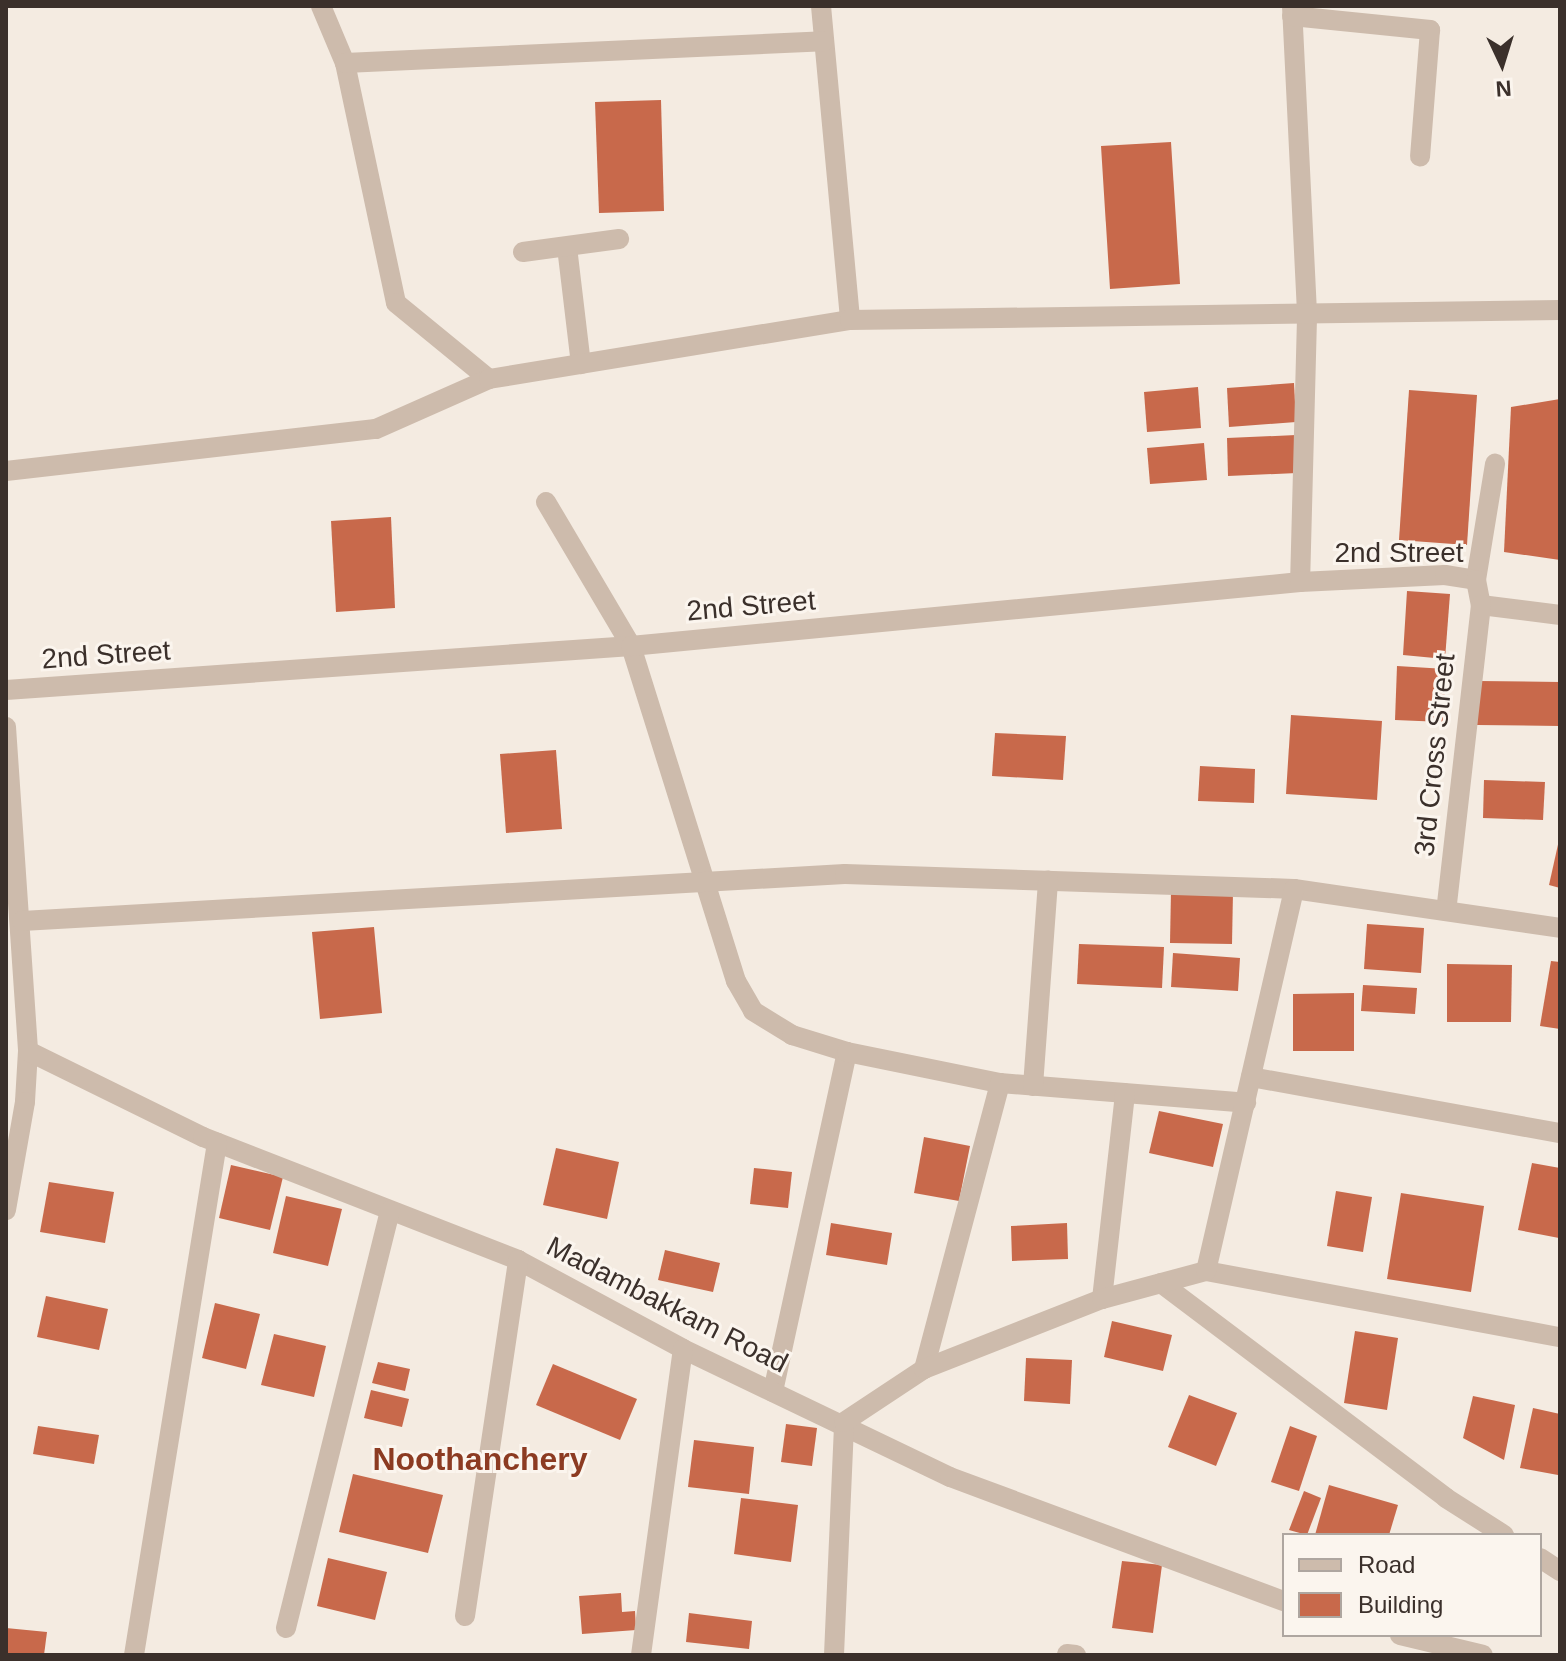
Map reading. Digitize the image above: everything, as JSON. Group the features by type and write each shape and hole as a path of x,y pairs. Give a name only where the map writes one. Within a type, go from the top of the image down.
{"street":[{"path":"321,6 345,63 396,303 489,379"},
{"path":"821,6 850,320"},
{"path":"1300,582 1307,318 1292,11 1430,30 1420,157"},
{"path":"345,63 823,41"},
{"path":"523,252 619,239"},
{"path":"567,247 581,364"},
{"path":"6,471 376,429 489,379 850,320 1307,318 1560,310"},
{"path":"1476,580 1495,464"},
{"path":"546,502 631,646 736,981 753,1011 792,1035 847,1052 1000,1083 1246,1103"},
{"name":"2nd Street","path":"6,690 631,646 1300,582 1445,575 1476,580 1481,605"},
{"path":"1481,605 1560,615"},
{"name":"3rd Cross Street","path":"1446,911 1481,605"},
{"path":"6,727 22,921 28,1051 16,1101 6,1210"},
{"path":"22,921 704,879 845,874 1294,889 1560,928"},
{"path":"1033,1086 1048,881"},
{"path":"1206,1271 1294,889"},
{"name":"Madambakkam Road","path":"28,1051 217,1143 518,1260 683,1349 844,1422 950,1477 1282,1600"},
{"path":"773,1392 847,1052"},
{"path":"1251,1077 1560,1133"},
{"path":"924,1369 1000,1083"},
{"path":"1102,1299 1125,1093"},
{"path":"134,1655 217,1143"},
{"path":"286,1628 390,1211"},
{"path":"465,1616 518,1260"},
{"path":"834,1655 844,1422 924,1369 1102,1299 1206,1271 1560,1337"},
{"path":"1161,1283 1446,1498 1501,1533"},
{"path":"641,1655 683,1349"},
{"path":"1542,1559 1560,1571"},
{"path":"1404,1637 1428,1649 1483,1655"}],"building":[{"path":"661,100 664,211 599,213 595,102"},
{"path":"1171,142 1180,284 1110,289 1101,146"},
{"path":"1294,383 1296,422 1229,427 1227,388"},
{"path":"1198,387 1201,428 1147,432 1144,392"},
{"path":"1409,390 1477,395 1467,545 1399,540"},
{"path":"1560,399 1560,560 1504,552 1511,407"},
{"path":"1296,435 1297,473 1228,476 1227,438"},
{"path":"1204,443 1207,480 1150,484 1147,448"},
{"path":"391,517 395,608 336,612 331,521"},
{"path":"1407,591 1450,594 1445,659 1403,655"},
{"path":"1397,666 1446,669 1443,722 1395,720"},
{"path":"1478,681 1560,682 1560,726 1477,725"},
{"path":"1291,715 1382,721 1377,800 1286,794"},
{"path":"995,733 1066,736 1063,780 992,776"},
{"path":"556,750 562,829 506,833 500,754"},
{"path":"1200,766 1255,769 1254,803 1198,801"},
{"path":"1484,780 1545,782 1543,820 1483,818"},
{"path":"1560,840 1560,888 1549,885"},
{"path":"1171,891 1233,892 1232,944 1170,943"},
{"path":"1367,924 1424,928 1421,973 1364,969"},
{"path":"374,927 382,1013 320,1019 312,932"},
{"path":"1079,944 1164,947 1162,988 1077,984"},
{"path":"1173,953 1240,958 1238,991 1171,987"},
{"path":"1551,961 1560,962 1560,1029 1540,1026"},
{"path":"1447,964 1512,965 1511,1022 1447,1022"},
{"path":"1363,985 1417,988 1415,1014 1361,1011"},
{"path":"1354,993 1354,1051 1293,1051 1293,994"},
{"path":"1159,1111 1223,1124 1213,1167 1149,1153"},
{"path":"924,1137 970,1146 959,1201 914,1193"},
{"path":"556,1148 619,1162 607,1219 543,1205"},
{"path":"1532,1163 1560,1168 1559,1238 1518,1230"},
{"path":"231,1165 283,1177 270,1230 219,1218"},
{"path":"754,1168 792,1172 788,1208 750,1204"},
{"path":"49,1182 114,1192 105,1243 40,1232"},
{"path":"1336,1191 1372,1197 1363,1252 1327,1246"},
{"path":"1401,1193 1484,1206 1471,1292 1387,1279"},
{"path":"286,1196 342,1209 328,1266 273,1253"},
{"path":"831,1223 892,1233 887,1265 826,1255"},
{"path":"1067,1223 1068,1259 1012,1261 1011,1226"},
{"path":"665,1250 720,1263 713,1292 658,1280"},
{"path":"46,1296 108,1309 99,1350 37,1337"},
{"path":"215,1303 260,1314 246,1369 202,1358"},
{"path":"1112,1321 1172,1335 1163,1371 1104,1357"},
{"path":"1355,1331 1398,1338 1387,1410 1344,1403"},
{"path":"274,1334 326,1346 314,1397 261,1385"},
{"path":"1026,1358 1072,1360 1070,1404 1024,1401"},
{"path":"378,1362 410,1369 405,1391 372,1383"},
{"path":"553,1364 637,1399 620,1440 536,1405"},
{"path":"371,1390 409,1399 402,1427 364,1418"},
{"path":"1189,1395 1237,1413 1216,1466 1168,1447"},
{"path":"1473,1396 1515,1405 1504,1460 1463,1438"},
{"path":"1533,1408 1560,1414 1558,1475 1520,1468"},
{"path":"786,1424 817,1428 812,1466 781,1462"},
{"path":"38,1426 99,1435 94,1464 33,1454"},
{"path":"1290,1426 1317,1436 1299,1491 1271,1482"},
{"path":"694,1440 754,1447 749,1494 688,1487"},
{"path":"353,1474 443,1495 428,1553 339,1532"},
{"path":"1329,1485 1398,1505 1390,1533 1316,1533"},
{"path":"1304,1491 1321,1498 1308,1533 1289,1530"},
{"path":"741,1498 798,1505 791,1562 734,1554"},
{"path":"328,1558 387,1572 375,1620 317,1606"},
{"path":"1122,1561 1162,1565 1153,1633 1112,1628"},
{"path":"621,1593 622,1612 635,1611 636,1630 582,1634 579,1596"},
{"path":"689,1613 752,1621 749,1649 686,1642"},
{"path":"6,1628 47,1632 44,1655 6,1655"}],"district":[{"name":"Noothanchery","path":"480,1459"}]}
